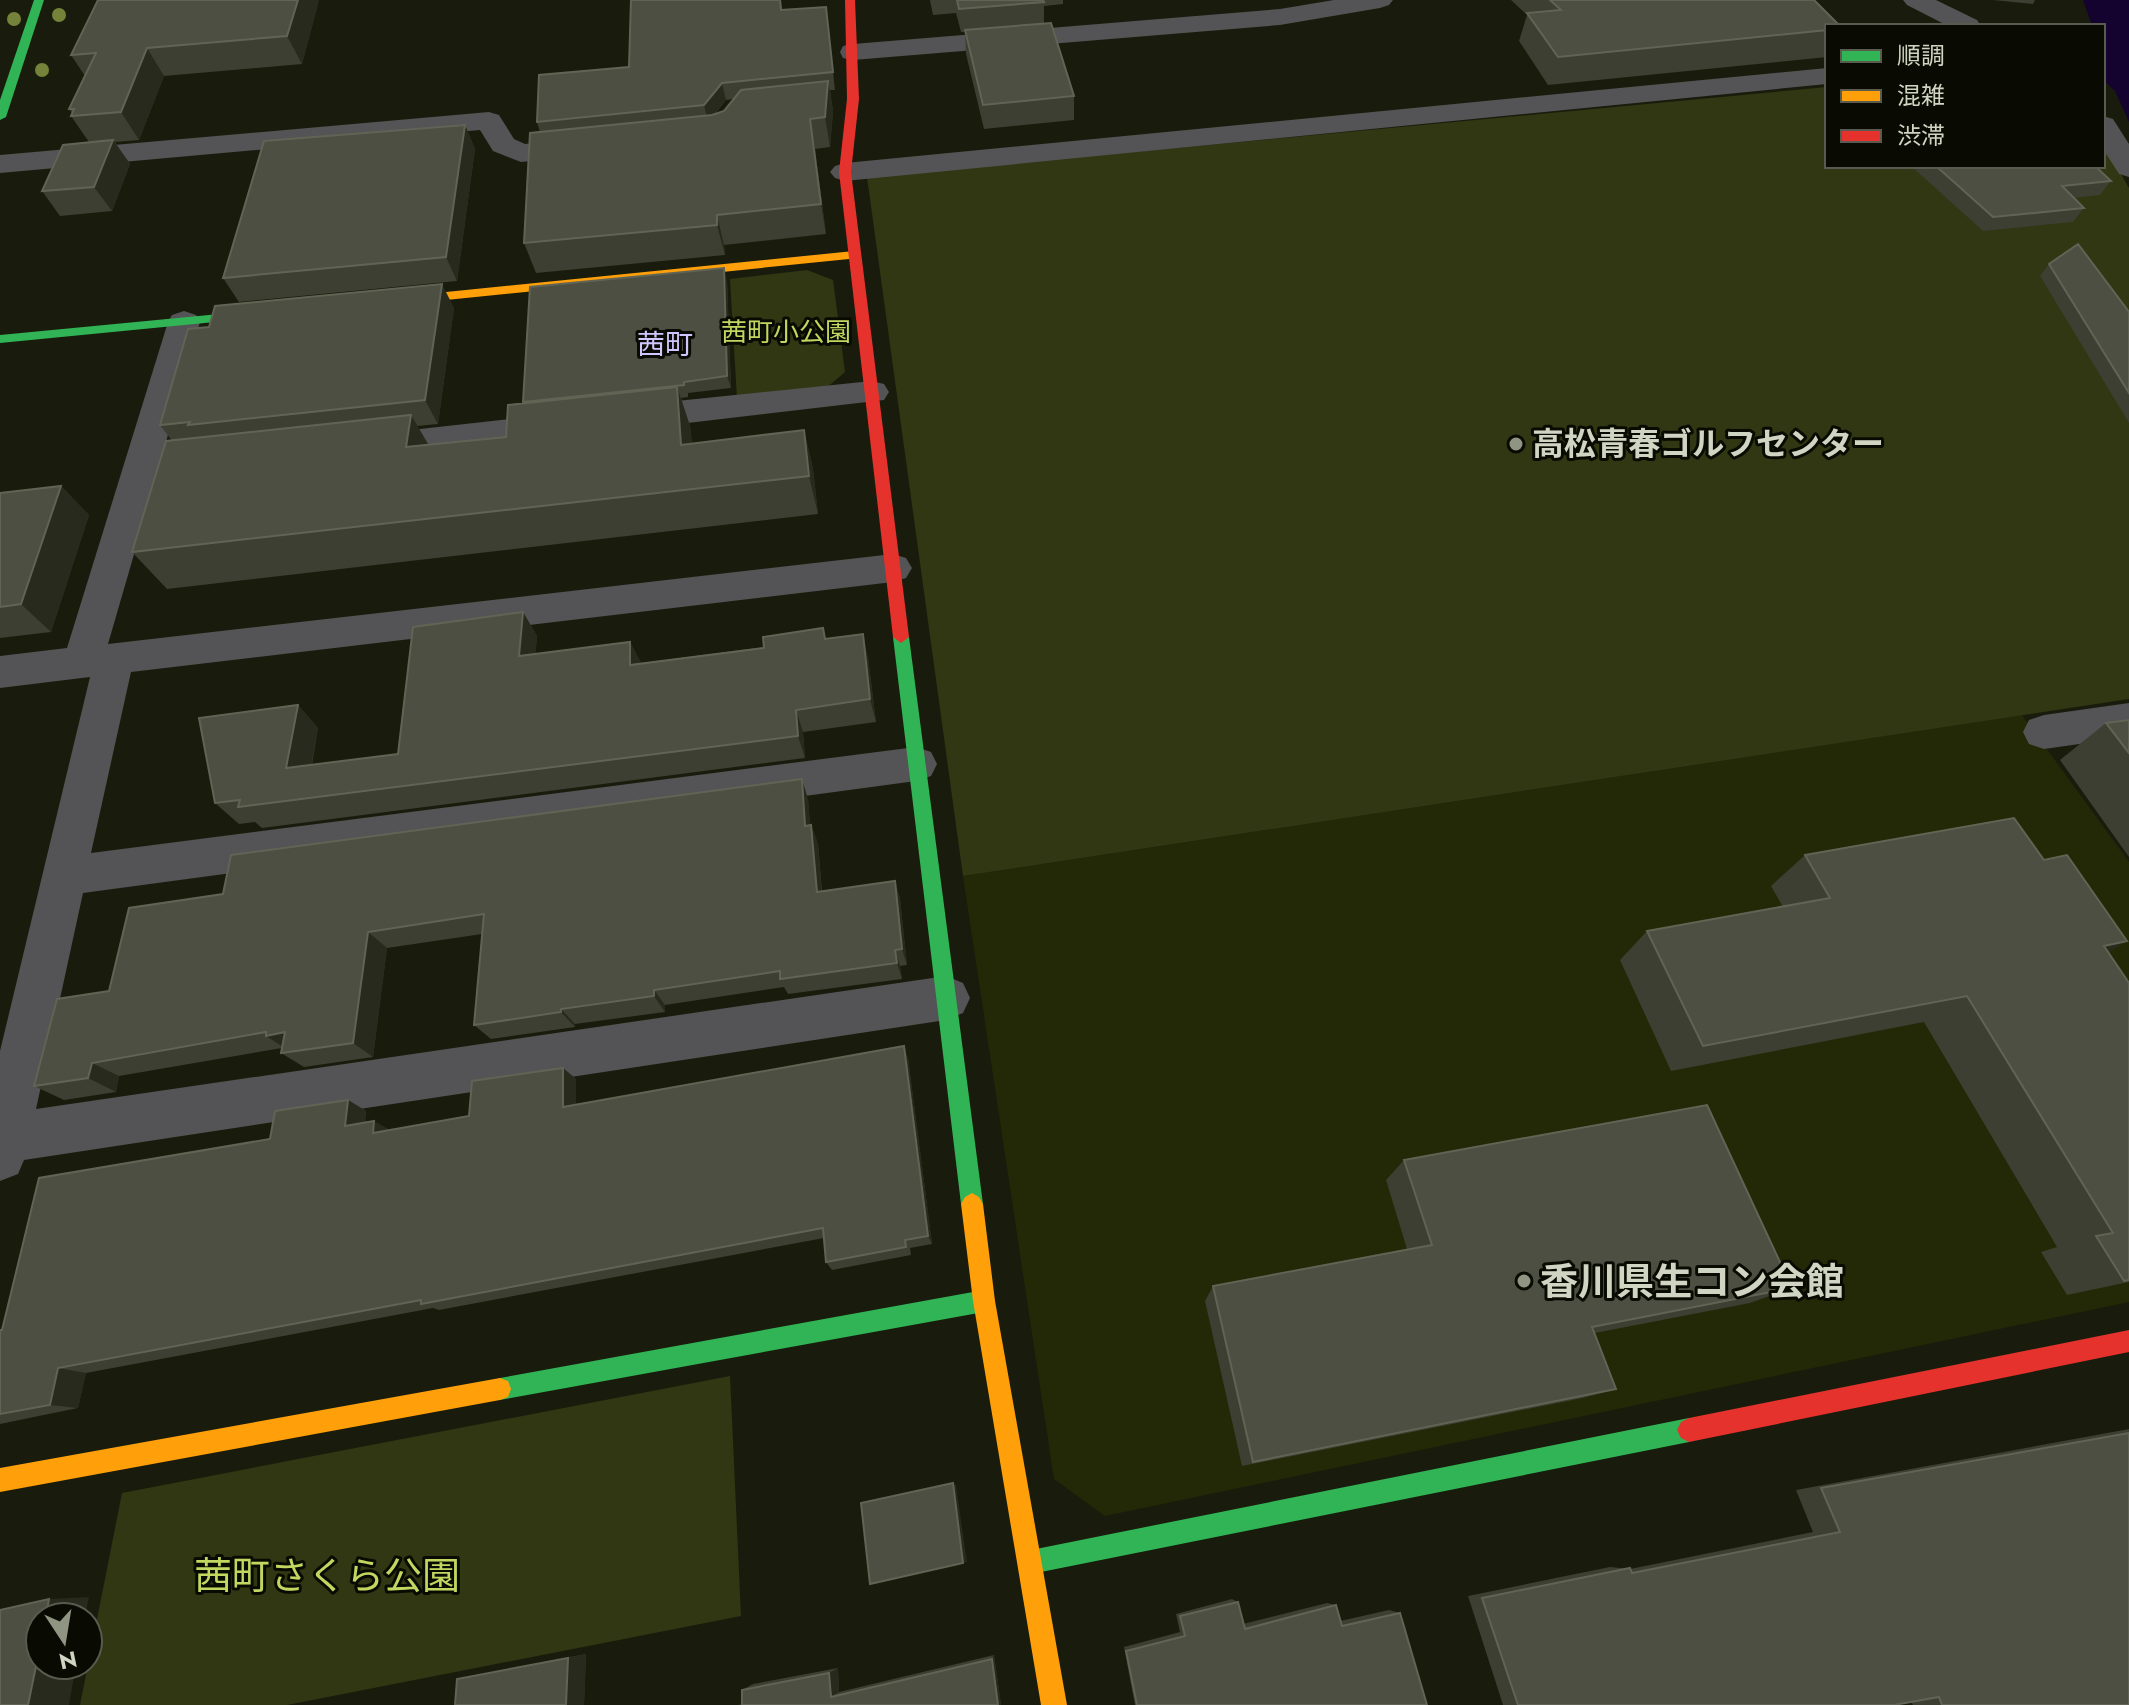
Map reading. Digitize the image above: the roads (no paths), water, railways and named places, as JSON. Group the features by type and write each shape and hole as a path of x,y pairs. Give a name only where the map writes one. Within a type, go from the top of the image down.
{"street":[{"path":"0,117 39,0"},
{"path":"850,0 853,99 845,172 854,255 984,1301 1054,1705"},
{"path":"853,52 1280,17 1380,0"},
{"path":"1916,0 1964,24"},
{"path":"845,172 1825,76"},
{"path":"824,101 853,99"},
{"path":"0,164 489,121 503,145 521,153 613,144"},
{"path":"2105,128 2129,168"},
{"path":"371,303 854,255"},
{"path":"0,339 293,311"},
{"path":"184,322 139,471 98,661 65,876 2,1147 946,998"},
{"path":"326,451 872,392"},
{"path":"139,471 248,459"},
{"path":"0,672 893,568"},
{"path":"2044,732 2129,720"},
{"path":"65,876 916,764"},
{"path":"0,1480 984,1301"},
{"path":"1031,1562 2129,1341"}],"place":[{"name":"高松青春ゴルフセンター","path":"1516,444"},
{"name":"香川県生コン会館","path":"1524,1281"}],"district":[{"name":"茜町","path":"665,344"}],"park label":[{"name":"茜町小公園","path":"786,332"},
{"name":"茜町さくら公園","path":"327,1575"}]}
